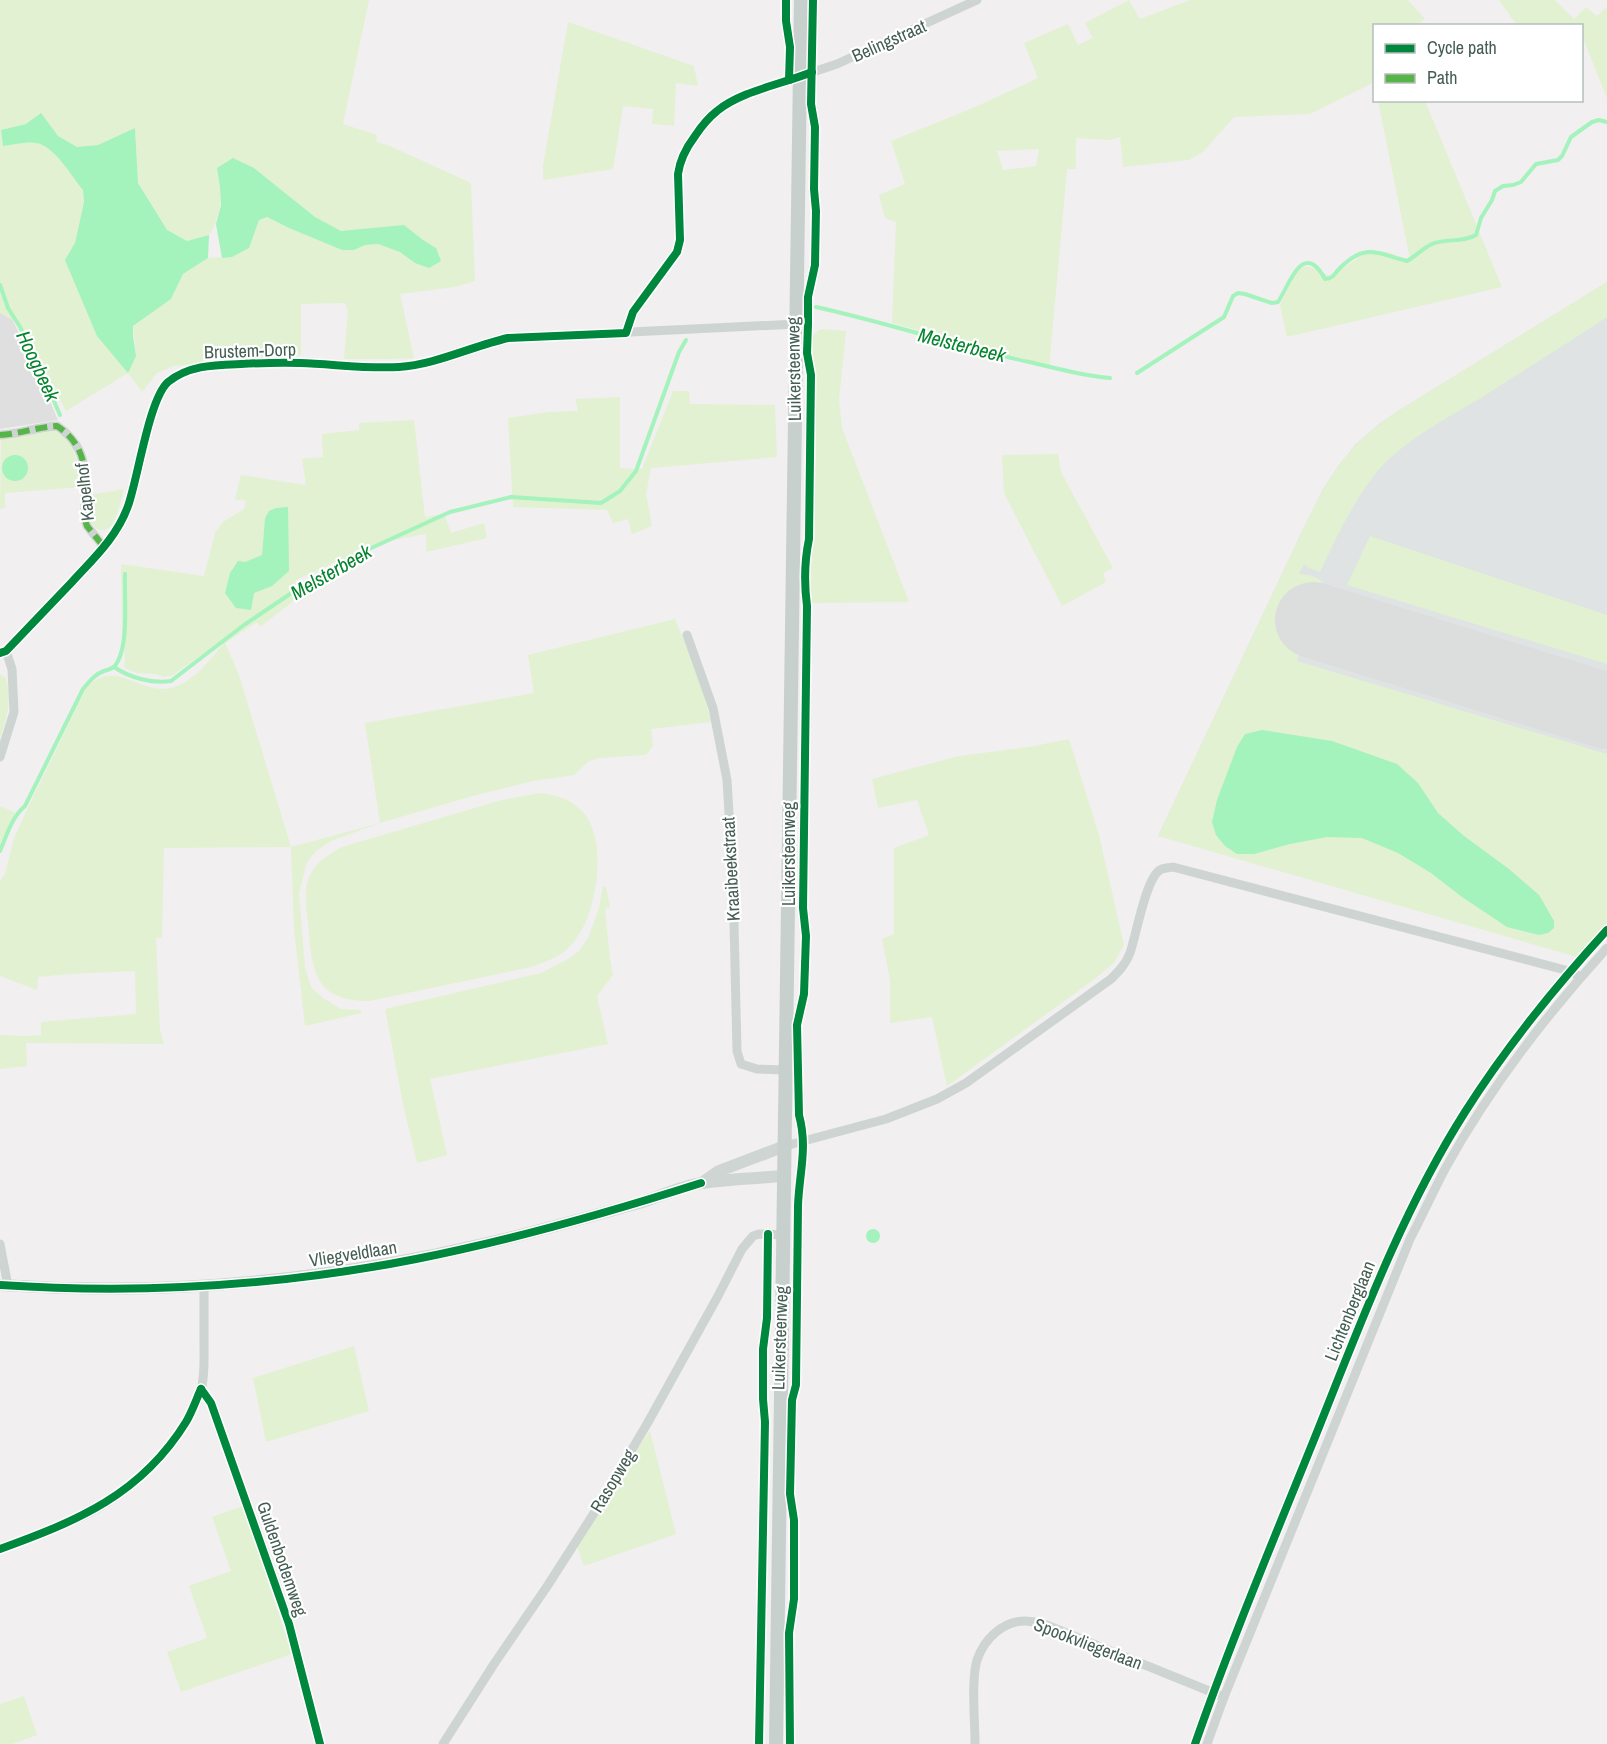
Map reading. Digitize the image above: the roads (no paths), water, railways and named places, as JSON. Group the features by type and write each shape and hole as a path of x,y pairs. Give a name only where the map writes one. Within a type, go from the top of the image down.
{"main road":[{"name":"Luikersteenweg","path":"776,1744 801,0"},
{"name":"Vliegveldlaan","path":"701,1183 719,1171 784,1146"},
{"name":"Vliegveldlaan","path":"4,1286 138,1289 283,1279 327,1273 437,1255 534,1232 701,1183 784,1176"}],"street":[{"name":"Belingstraat","path":"626,333 633,312 677,252 680,240 678,174 680,164 688,145 718,110 730,102 765,88 837,64 876,48 977,0"},
{"name":"Brustem-Dorp","path":"0,757 14,712 12,669 3,652 104,547 120,525 128,506 155,402 166,384 180,374 194,368 254,364 300,363 353,367 402,367 424,363 508,338 797,324"},
{"name":"Kapelhof","path":"0,435 57,426 72,439 83,458 87,526 104,547"},
{"name":"Kraaibeekstraat","path":"687,635 713,708 727,780 733,880 737,1051 741,1064 757,1070 785,1070"},
{"path":"784,1146 886,1119 937,1099 966,1083 1123,968 1130,953 1154,875 1160,870 1173,867 1569,971 1581,977"},
{"name":"Lichtenberglaan","path":"1207,1744 1410,1239 1446,1169 1510,1066 1607,948"},
{"name":"Rasopweg","path":"443,1744 596,1510 647,1424 742,1249 753,1236 759,1234 784,1235"},
{"name":"Vliegveldlaan","path":"0,1244 4,1286"},
{"path":"0,1549 82,1516 117,1496 148,1469 172,1442 187,1420 201,1389 204,1364 204,1285"},
{"name":"Guldenbodemweg","path":"201,1389 211,1403 289,1624 321,1744"},
{"name":"Spookvliegerlaan","path":"975,1744 977,1659 985,1644 997,1630 1008,1624 1026,1621 1044,1624 1224,1697"}],"waterway":[{"name":"Melsterbeek","path":"1137,373 1224,317 1233,296 1238,293 1272,303 1278,302 1292,276 1304,264 1310,263 1325,279 1332,277 1357,255 1372,252 1407,261 1432,244 1466,239 1476,235 1481,218 1495,191 1503,186 1521,182 1536,164 1558,160 1571,137 1592,122 1599,120 1607,122"},
{"name":"Hoogbeek","path":"0,285 8,308 37,361 60,415"},
{"name":"Melsterbeek","path":"816,307 1002,356 1080,374 1110,378"},
{"name":"Melsterbeek","path":"114,667 142,679 157,682 171,681 244,625 345,560 450,512 511,497 601,503 620,491 636,471 679,352 686,340"},
{"name":"Hoogbeek","path":"114,667 119,659 124,636 125,574"},
{"name":"Melsterbeek","path":"0,851 13,821 25,806 83,689 92,678 114,667"}]}
